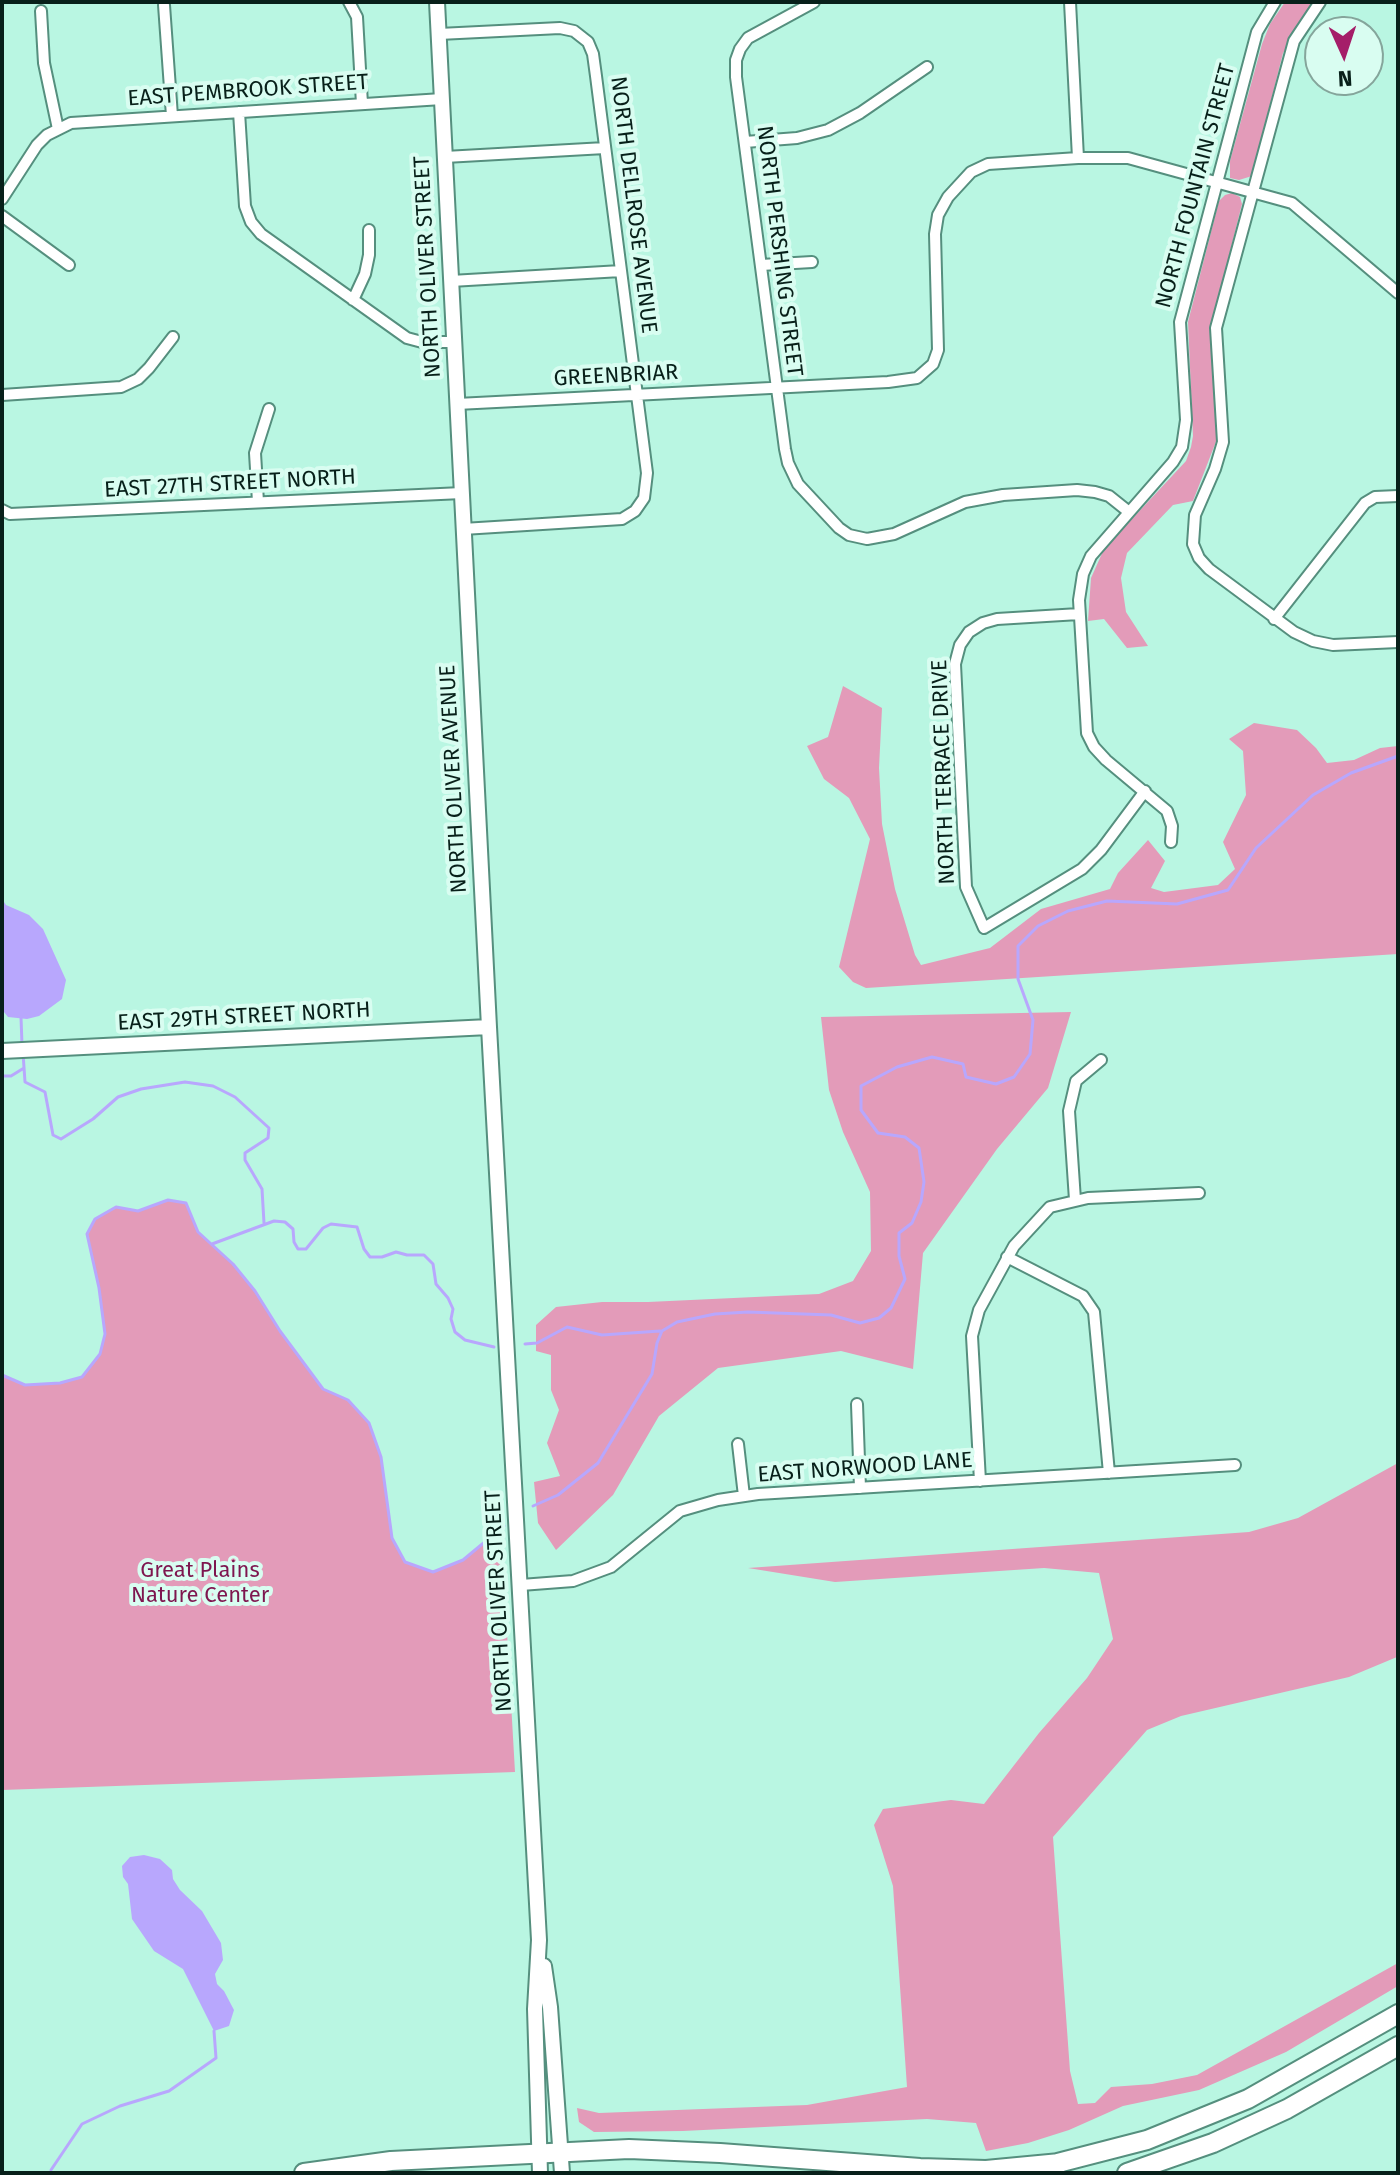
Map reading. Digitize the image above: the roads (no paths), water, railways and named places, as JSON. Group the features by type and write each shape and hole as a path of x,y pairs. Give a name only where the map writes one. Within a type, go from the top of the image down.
{"highway":[{"path":"1002,2173 1060,2163 1147,2140 1248,2099 1398,2014"},
{"path":"1127,2173 1238,2132 1287,2109 1398,2046"},
{"path":"304,2173 391,2161 540,2164 561,2153 629,2149 986,2170 1060,2163"}],"main road":[{"name":"NORTH OLIVER STREET","path":"437,2 463,529"},
{"name":"NORTH OLIVER AVENUE","path":"463,529 489,1027"},
{"name":"NORTH OLIVER STREET","path":"489,1027 539,1940 535,2009 540,2164"},
{"name":"EAST 29TH STREET NORTH","path":"6,1051 489,1027"},
{"path":"539,1940 550,2007 562,2173"}],"street":[{"path":"349,2 357,17 362,104"},
{"name":"NORTH PERSHING STREET","path":"814,2 755,33 740,49 736,60 788,463 798,484 839,528 849,535 867,539 879,539 965,502 1003,495 1077,490 1109,496 1129,512"},
{"path":"1070,2 1078,158 1128,158 1292,203 1398,293"},
{"name":"NORTH FOUNTAIN STREET","path":"1171,842 1172,826 1167,811 1106,760 1087,733 1079,614 1083,574 1091,556 1173,462 1182,447 1186,420 1180,322 1257,32 1275,2"},
{"path":"1320,2 1294,41 1216,328 1223,442 1195,515 1192,536 1199,558 1209,569 1274,619 1313,641 1333,645 1398,642"},
{"path":"164,5 172,116"},
{"path":"2,199 37,145 58,129 44,63 41,11"},
{"name":"NORTH DELLROSE AVENUE","path":"439,34 560,28 570,30 588,42 593,54 647,484 644,498 635,511 622,519 463,529"},
{"path":"745,142 797,138 828,130 860,113 927,67"},
{"name":"EAST PEMBROOK STREET","path":"58,129 85,121 442,99"},
{"path":"239,112 245,206 251,222 261,234 407,338 422,342 454,342"},
{"path":"445,157 605,148"},
{"name":"GREENBRIAR","path":"457,404 917,378 933,364 938,350 935,234 938,215 948,197 979,166 1078,158"},
{"path":"2,216 69,265"},
{"path":"353,300 365,274 369,230"},
{"path":"761,265 812,262"},
{"path":"451,281 621,271"},
{"path":"2,395 121,387 138,379 173,337"},
{"path":"258,502 255,453 269,409"},
{"name":"EAST 27TH STREET NORTH","path":"2,510 10,514 462,493"},
{"path":"1274,619 1365,503 1375,497 1398,496"},
{"name":"NORTH TERRACE DRIVE","path":"1079,614 997,619 969,632 960,645 955,664 966,887 984,928 1082,869 1101,850 1145,791"},
{"path":"1075,1200 1069,1111 1076,1081 1101,1060"},
{"path":"980,1481 972,1336 979,1310 1014,1246 1050,1207 1075,1200 1199,1193"},
{"path":"1007,1257 1083,1296 1094,1312 1109,1473"},
{"path":"857,1404 860,1488"},
{"path":"738,1444 744,1496"},
{"name":"EAST NORWOOD LANE","path":"521,1585 573,1581 611,1567 680,1511 718,1500 1235,1465"}],"waterway":[{"path":"533,1506 558,1495 598,1463 652,1374 662,1331 677,1322 715,1314 748,1312 831,1315 860,1323 879,1318 891,1308 905,1279 899,1256 899,1233 912,1223 921,1202 924,1182 919,1148 905,1137 878,1133 861,1110 861,1086 897,1067 932,1057 963,1064 966,1077 996,1084 1014,1077 1030,1054 1033,1020 1018,979 1018,946 1038,926 1068,911 1107,901 1177,904 1228,890 1256,848 1313,795 1351,773 1398,756"},
{"path":"21,1017 22,1045"},
{"path":"23,1053 25,1082 45,1092 53,1135 61,1139 93,1119 118,1097 141,1089 185,1082 213,1086 235,1097 269,1128 268,1138 245,1153 245,1160 262,1189 264,1223"},
{"path":"2,1076 11,1076 24,1068"},
{"path":"2,1375 25,1385 60,1383 82,1377 100,1354 105,1334 87,1234 95,1219 116,1207 138,1211 168,1200 186,1203 198,1232 233,1264 255,1291 323,1389 348,1400 369,1423 381,1457 392,1538 405,1562 433,1572 463,1560 504,1526"},
{"path":"212,1244 274,1221 285,1222 293,1229 298,1249 306,1249 323,1228 331,1224 357,1227 370,1257 396,1252 424,1255 433,1264 436,1284 453,1309 451,1319 455,1332 465,1340 494,1347"},
{"path":"525,1344 537,1343 567,1327 602,1335 660,1331"},
{"path":"51,2170 82,2124 120,2106 169,2091 216,2058 214,2031"}],"park label":[{"name":"Great Plains Nature Center","path":"200,1584"}]}
